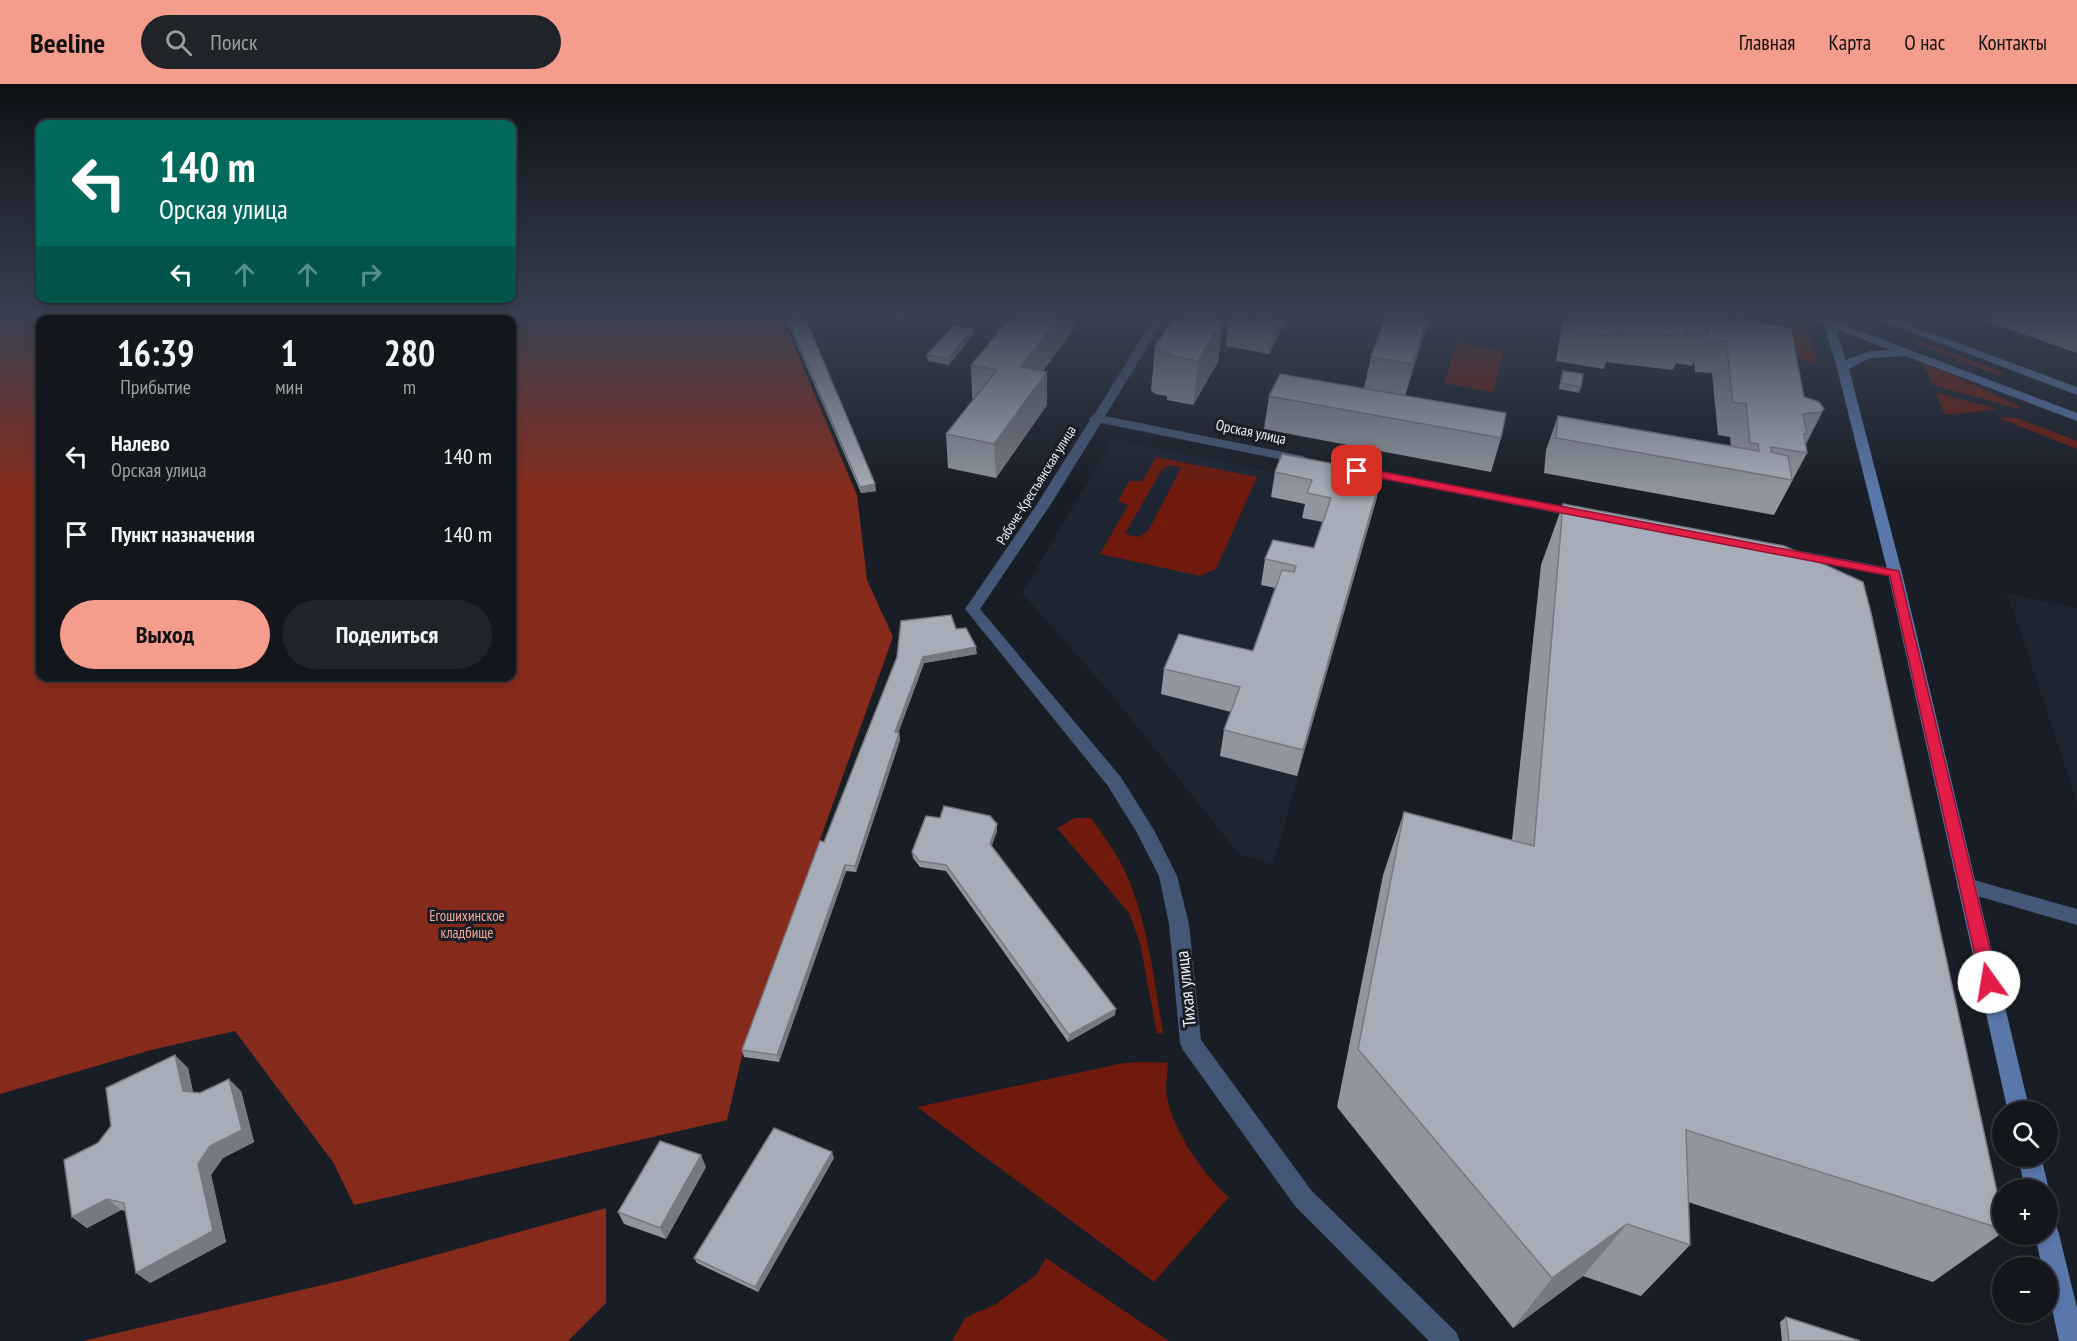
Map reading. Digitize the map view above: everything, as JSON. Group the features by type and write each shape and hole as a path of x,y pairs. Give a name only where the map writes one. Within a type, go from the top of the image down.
{"main road":[{"path":"1844,374 1895,573 2016,1101"},
{"path":"1965,374 2077,417"},
{"path":"2029,374 2077,391"},
{"path":"2033,400 2015,387 2017,381 2030,379 2059,385"},
{"path":"2050,1245 2072,1341"}],"street":[{"name":"Рабоче-Крестьянская улица","path":"972,609 1044,504 1124,374"},
{"name":"Орская улица","path":"1095,418 1319,463"},
{"path":"1342,468 1593,516"},
{"path":"1775,550 1895,573"},
{"name":"Тихая улица","path":"972,609 1114,781 1145,830 1168,876 1179,924 1191,1042 1303,1198 1447,1341"},
{"path":"1967,886 2077,917"}],"shaded area":[{"path":"1447,374 1498,374 1493,392 1444,383"},
{"path":"1928,374 1949,374 2021,407 2019,409 1933,385"},
{"path":"1936,393 1940,394 1998,409 1945,415"},
{"path":"1999,418 2017,418 2077,441 2077,449"},
{"path":"1113,439 1372,493 1371,496 1377,497 1273,865 1239,854 1108,690 1022,593"},
{"path":"1156,457 1257,477 1216,569 1200,576 1100,554 1128,505 1118,501 1129,481 1142,481","holes":["1170,465 1181,468 1148,531 1139,537 1125,534 1162,469"]},
{"path":"2006,593 2077,608 2077,803 2020,630"},
{"path":"1075,818 1091,818 1117,856 1129,881 1146,937 1163,1033 1157,1033 1140,943 1129,913 1057,828"},
{"path":"1124,1063 1168,1063 1166,1087 1168,1101 1179,1132 1197,1162 1229,1197 1154,1282 917,1107"},
{"path":"1046,1258 1169,1341 952,1341 965,1318 996,1304 1036,1275"}],"green space":[{"name":"Егошихинское кладбище","path":"0,374 36,374 36,681 516,681 516,374 806,374 857,495 867,580 893,637 742,1056 727,1120 354,1205 333,1162 235,1031 151,1050 0,1094"},
{"path":"606,1208 606,1303 568,1341 83,1341 348,1279"}],"building":[{"path":"811,374 829,374 875,484 860,487"},
{"path":"994,374 1046,374 994,444 946,434"},
{"path":"1280,374 1506,413 1501,438 1269,396"},
{"path":"1563,374 1583,374 1581,387 1561,383"},
{"path":"1730,374 1800,374 1804,397 1819,402 1824,409 1821,412 1803,414 1807,434 1804,434 1807,453 1771,447 1771,452 1788,456 1792,480 1556,438 1558,416 1759,451 1758,444 1750,443 1746,404 1733,402"},
{"path":"1282,454 1382,473 1303,750 1224,730 1240,687 1164,669 1179,634 1253,651 1282,570 1294,572 1296,566 1265,559 1273,540 1314,548 1331,498 1307,493 1312,480 1275,472"},
{"path":"1563,504 1784,546 1863,582 1994,1179 1992,1179 1992,1226 1686,1130 1690,1245 1627,1224 1552,1278 1358,1049 1404,812 1534,846"},
{"path":"951,615 956,629 966,628 976,647 923,657 895,732 899,733 855,866 845,865 777,1055 742,1050 820,841 824,842 897,657 901,621"},
{"path":"944,806 990,816 997,824 990,844 1116,1009 1069,1035 946,865 919,861 912,852 926,816 940,818"},
{"path":"175,1055 183,1091 200,1093 229,1079 242,1130 210,1146 198,1164 213,1231 136,1273 124,1203 107,1199 72,1217 64,1160 98,1143 111,1126 106,1088"},
{"path":"774,1128 832,1152 755,1287 694,1258"},
{"path":"660,1141 701,1155 660,1228 618,1212"},
{"path":"1786,1317 1860,1341 1789,1341"}],"route":[{"path":"1357,471 1895,573 1989,982"}]}
